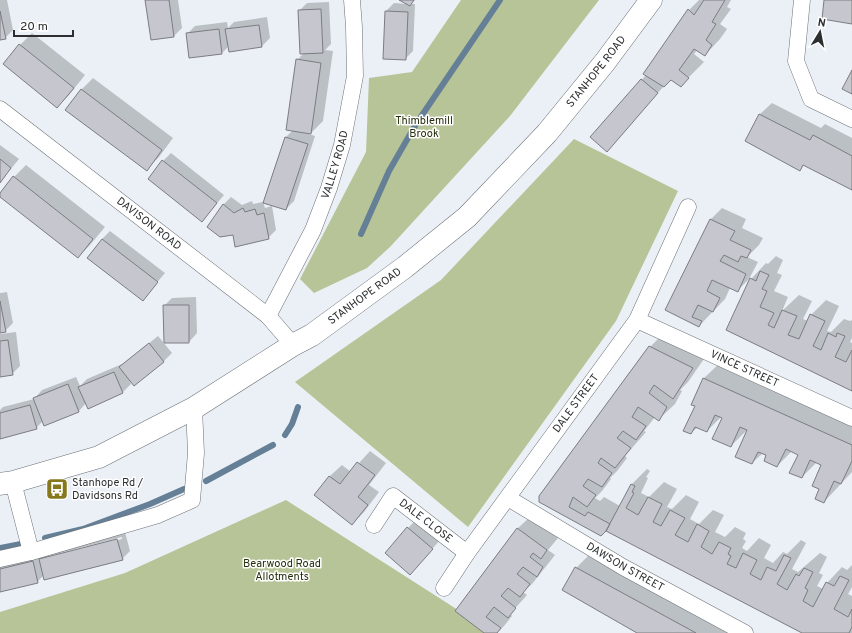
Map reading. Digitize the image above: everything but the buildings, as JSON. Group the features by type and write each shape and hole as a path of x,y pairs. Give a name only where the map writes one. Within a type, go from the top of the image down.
{"street":[{"name":"VALLEY ROAD","path":"268,316 313,230 329,188 342,145 355,76 352,0"},
{"name":"STANHOPE ROAD","path":"6,484 100,457 194,408 293,345 312,335 399,272 467,217 547,133 605,62 650,0"},
{"path":"802,0 796,61 811,99 852,119"},
{"name":"DAVISON ROAD","path":"0,108 268,316 293,345"},
{"name":"DALE STREET","path":"444,588 637,320 688,207"},
{"name":"VINCE STREET","path":"637,320 852,418"},
{"path":"0,559 31,552 158,516 192,500 196,453 194,408"},
{"path":"6,484 31,552"},
{"name":"DALE CLOSE","path":"374,525 393,496 468,553"},
{"name":"DAWSON STREET","path":"508,498 623,567 745,633"}],"green space":[{"name":"Thimblemill Brook","path":"461,0 599,0 510,116 390,247 367,268 314,293 300,279 366,152 369,78 412,72"},
{"path":"574,139 678,191 616,321 468,527 295,382 441,280"},
{"name":"Bearwood Road Allotments","path":"286,500 494,633 0,633 0,612 125,573"}],"waterway":[{"name":"Thimblemill Brook","path":"361,234 389,171 416,124 500,0"},
{"name":"Thimblemill Brook","path":"285,435 292,424 298,407"},
{"name":"Thimblemill Brook","path":"206,481 273,445"},
{"name":"Thimblemill Brook","path":"45,538 83,529 150,504 184,489"},
{"name":"Thimblemill Brook","path":"0,548 21,544"}],"place":[{"name":"Stanhope Rd / Davidsons Rd","path":"57,489"}]}
